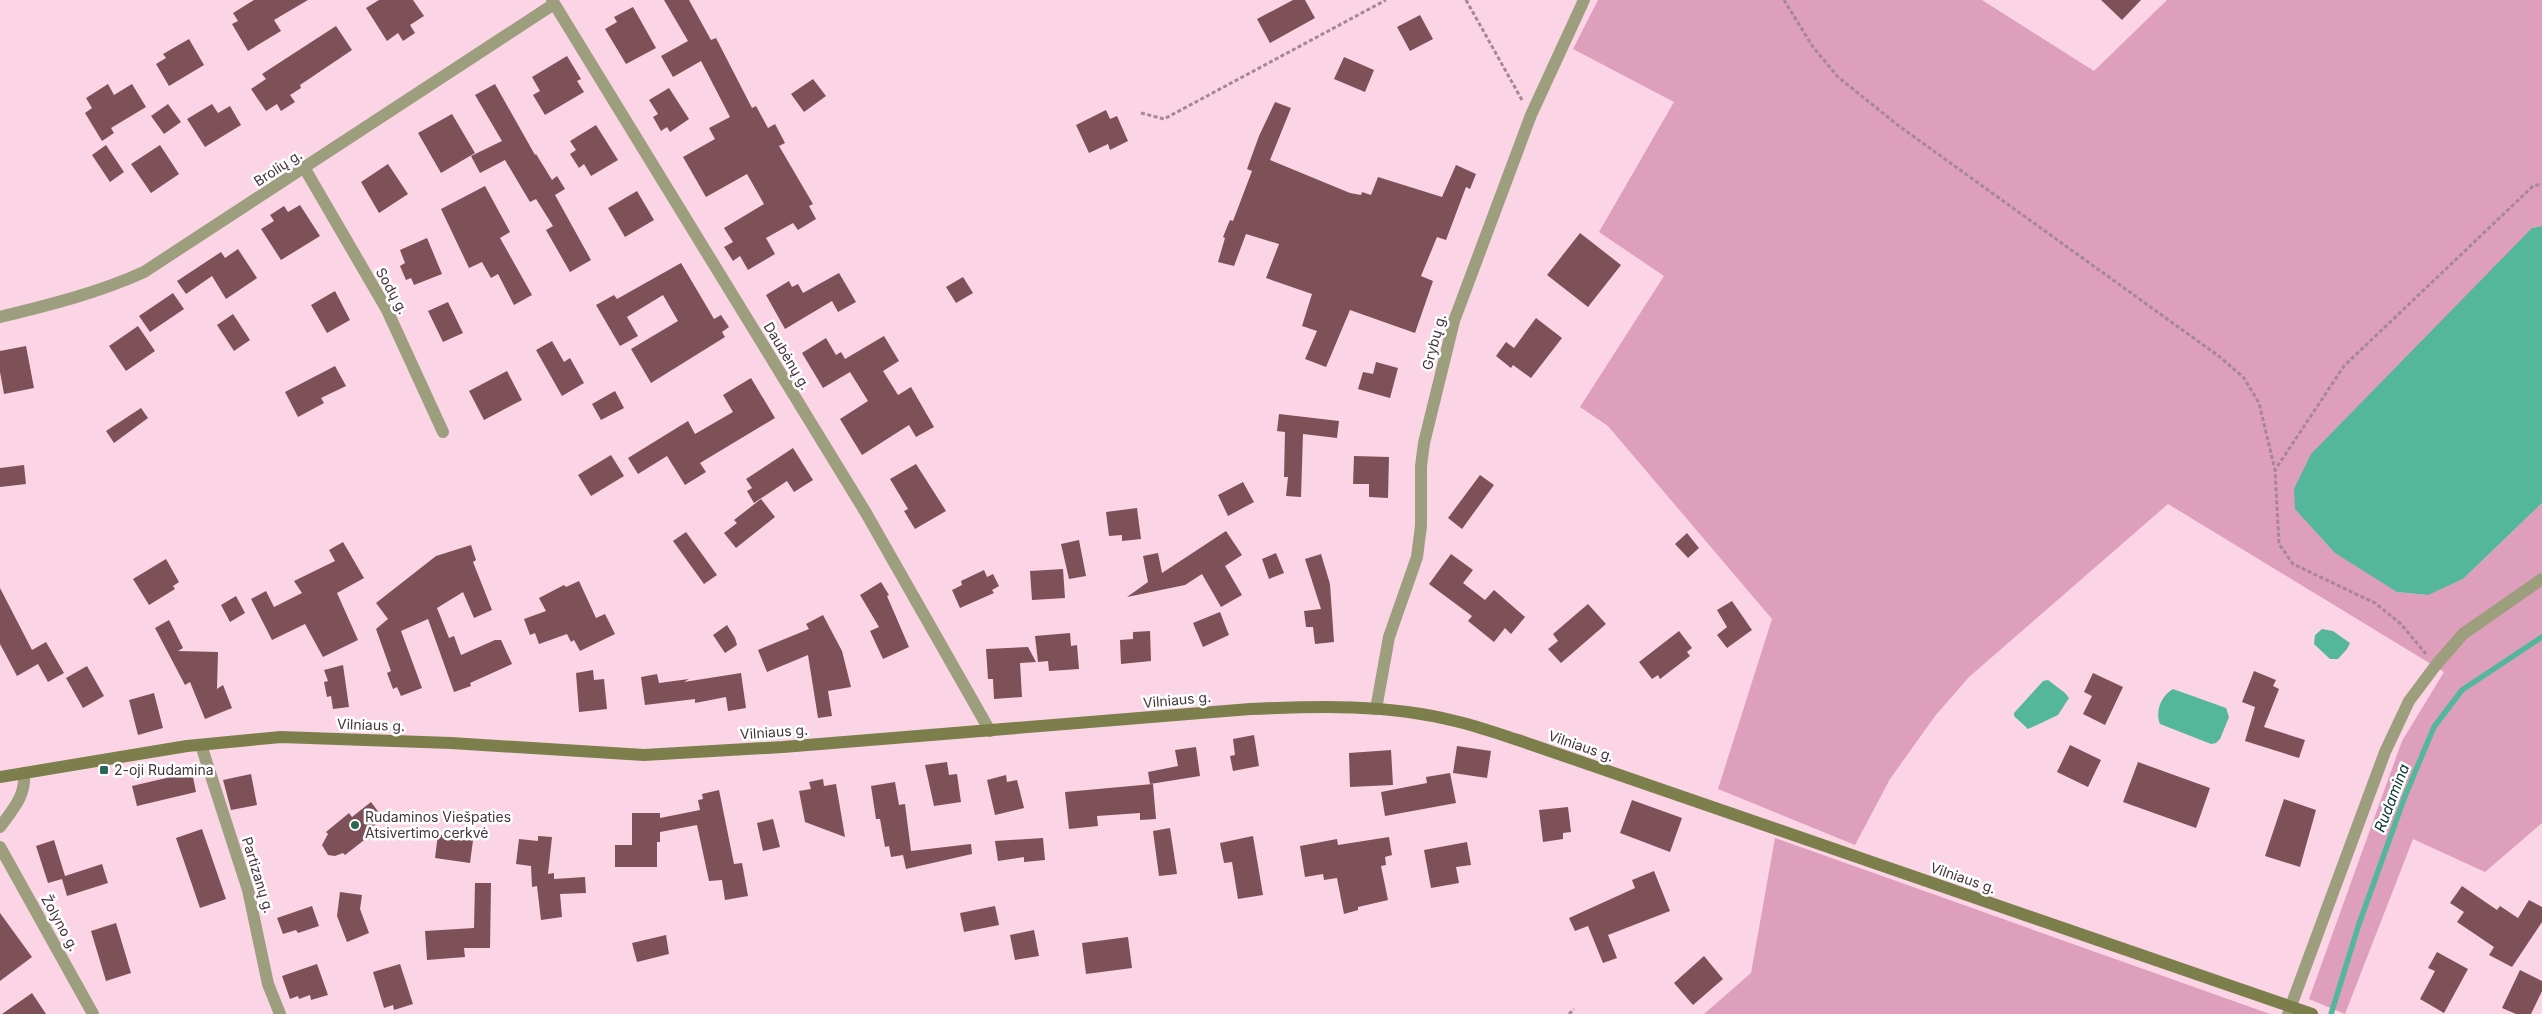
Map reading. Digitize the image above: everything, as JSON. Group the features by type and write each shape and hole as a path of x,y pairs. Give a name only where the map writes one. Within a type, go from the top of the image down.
{"main road":[{"name":"Vilniaus g.","path":"0,777 132,754 282,737 451,742 644,755 1250,709 1317,706 1376,709 1454,720 1520,741 2290,1010 2309,1013"}],"street":[{"name":"Grybų g.","path":"1376,709 1390,637 1417,557 1421,526 1421,466 1424,442 1454,321 1531,115 1584,0"},
{"name":"Brolių g.","path":"0,318 70,300 113,286 144,272 305,168 553,2"},
{"name":"Daubėnų g.","path":"553,2 866,513 990,730"},
{"name":"Sodų g.","path":"305,168 387,310 443,432"},
{"path":"2290,1010 2385,752 2409,702 2436,665 2463,634 2542,578"},
{"name":"Partizanų g.","path":"201,745 248,890 268,984 280,1014"},
{"path":"0,827 21,798 25,786 24,773"},
{"name":"Žolyno g.","path":"0,847 93,1014"}],"path":[{"path":"1141,113 1164,119 1386,0"},
{"path":"1466,0 1531,115"},
{"path":"1784,0 1814,47 1838,77 1898,126 2220,357 2244,378 2259,403 2275,470 2279,544 2293,564 2374,603 2401,624 2436,665"},
{"path":"2275,470 2344,366 2533,186 2542,184"},
{"path":"1569,1014 1574,1009"}],"shaded area":[{"path":"1598,0 1982,0 2094,71 2167,0 2542,0 2542,226 2532,228 2397,592 2427,595 2463,579 2542,503 2542,823 2485,872 2413,839 2345,1014 2309,999 2402,741 2444,672 2168,504 1969,677 1935,716 1890,779 1855,845 1718,789 1772,619 1608,426 1580,407 1664,276 1599,232 1674,102 1573,49"},
{"path":"2542,226 2542,503 2463,579 2428,595 2397,592 2335,553 2295,509 2294,489 2311,454 2532,228"},
{"path":"2322,629 2333,631 2350,643 2338,659 2330,659 2314,644 2315,635"},
{"path":"2048,680 2069,698 2058,715 2028,729 2014,716 2014,713 2043,681"},
{"path":"2173,689 2226,708 2229,717 2220,739 2216,743 2211,744 2160,724 2158,714 2160,704"},
{"path":"1775,838 2270,1014 1704,1014 1751,973"}],"building":[{"path":"254,0 308,0 274,20 281,31 248,51 232,24 238,21 233,13"},
{"path":"379,0 413,0 424,16 410,25 415,33 403,41 398,33 387,41 366,8"},
{"path":"664,0 689,0 711,40 716,38 752,108 756,106 768,128 775,124 785,143 779,146 813,204 809,206 816,219 798,230 793,223 766,238 775,254 748,270 740,256 733,261 724,247 733,242 724,228 764,204 747,174 706,197 683,157 715,139 709,128 730,117 701,61 673,77 661,56 688,41"},
{"path":"1293,0 1305,0 1315,18 1270,43 1257,19"},
{"path":"2101,0 2141,0 2122,20"},
{"path":"633,7 656,48 626,64 605,29 617,22 614,17"},
{"path":"1420,15 1433,39 1410,51 1397,27"},
{"path":"336,26 352,50 300,85 301,88 290,95 295,102 281,111 277,104 266,111 251,89 266,79 262,74"},
{"path":"189,39 204,65 169,86 156,64 166,58 163,54"},
{"path":"567,56 581,79 577,81 584,92 545,115 533,95 540,91 532,77"},
{"path":"1344,57 1374,70 1365,92 1334,79"},
{"path":"813,79 826,96 804,112 791,94"},
{"path":"108,84 114,95 132,84 146,107 111,128 114,133 102,141 85,113 92,108 86,98"},
{"path":"495,84 535,155 552,180 557,176 565,189 555,195 591,260 570,272 546,230 553,226 536,199 530,202 505,160 480,173 471,156 502,141 475,95"},
{"path":"669,88 689,119 670,132 667,127 661,131 653,117 658,114 649,100"},
{"path":"1275,102 1291,108 1270,160 1350,193 1361,195 1362,192 1371,195 1378,177 1442,197 1456,165 1476,174 1470,189 1466,187 1446,240 1437,237 1421,276 1433,281 1415,333 1350,310 1326,367 1305,359 1317,331 1302,326 1312,294 1266,278 1279,244 1246,234 1234,266 1218,262 1225,238 1223,237 1230,220 1233,221 1252,171 1247,169 1259,136"},
{"path":"168,104 181,122 164,134 151,116"},
{"path":"212,104 218,113 230,106 241,125 205,147 187,119"},
{"path":"1106,110 1110,119 1117,116 1128,141 1110,150 1108,144 1089,153 1076,125"},
{"path":"452,114 475,153 441,173 418,133"},
{"path":"596,125 618,160 591,176 584,164 579,168 570,154 576,150 570,141"},
{"path":"106,145 124,172 110,182 92,155"},
{"path":"160,145 179,174 151,193 131,164"},
{"path":"388,164 408,194 379,213 361,182"},
{"path":"485,186 510,232 500,238 532,295 514,305 498,274 491,278 482,262 469,268 441,209"},
{"path":"637,191 654,220 625,237 608,208"},
{"path":"300,205 320,236 281,260 261,229 274,221 270,215 284,206 288,212"},
{"path":"1580,233 1621,265 1588,307 1547,275"},
{"path":"427,238 442,274 414,285 411,278 406,280 400,266 405,263 400,250"},
{"path":"238,249 257,278 226,299 212,276 186,294 177,281 221,252 225,258"},
{"path":"681,263 714,319 721,315 729,327 722,332 725,337 651,383 631,349 678,321 663,295 627,317 638,336 620,346 596,305 614,295 617,299"},
{"path":"839,273 856,302 838,312 832,301 785,329 766,295 789,281 792,287 798,284 803,293"},
{"path":"963,277 973,293 956,303 946,287"},
{"path":"335,291 350,320 327,333 311,305"},
{"path":"173,293 184,309 150,332 139,316"},
{"path":"448,302 463,333 443,342 428,311"},
{"path":"233,314 250,340 234,351 217,325"},
{"path":"1536,318 1562,338 1531,378 1513,365 1511,368 1496,356 1506,342 1514,348"},
{"path":"138,326 155,351 126,371 109,346"},
{"path":"884,336 899,361 883,371 898,395 911,387 934,427 916,437 909,425 862,455 840,419 868,401 850,372 823,388 802,353 826,338 836,355 841,352 845,359"},
{"path":"552,341 564,362 570,358 584,383 562,396 536,350"},
{"path":"26,346 34,388 4,394 0,372 0,351"},
{"path":"1376,362 1398,368 1390,398 1358,389 1363,372 1373,374"},
{"path":"335,366 346,386 321,398 324,403 298,417 285,392"},
{"path":"507,371 522,400 484,420 469,391"},
{"path":"751,378 775,418 700,463 706,472 685,485 667,456 638,474 628,458 688,421 695,434 733,412 723,395"},
{"path":"615,391 624,408 601,420 592,404"},
{"path":"141,408 148,418 114,443 106,431"},
{"path":"1279,414 1339,421 1337,438 1303,434 1301,497 1286,496 1288,477 1284,477 1285,432 1277,431"},
{"path":"793,448 813,480 794,492 787,481 754,503 747,491 752,488 746,479"},
{"path":"611,455 624,476 591,496 578,475"},
{"path":"1354,456 1389,457 1388,498 1369,497 1369,484 1353,484"},
{"path":"916,464 946,511 915,529 904,511 908,509 890,479"},
{"path":"24,465 26,484 0,487 0,468"},
{"path":"1480,475 1494,485 1462,529 1448,518"},
{"path":"1243,482 1254,502 1228,516 1218,495"},
{"path":"761,499 775,517 736,548 724,533 737,523 734,520"},
{"path":"1137,508 1141,539 1122,541 1122,535 1109,536 1106,512"},
{"path":"1226,531 1242,555 1225,566 1242,595 1221,607 1202,574 1185,585 1127,597 1148,582 1143,556 1158,553 1162,573"},
{"path":"686,532 717,575 704,584 673,541"},
{"path":"1687,533 1699,548 1688,558 1675,544"},
{"path":"1079,540 1086,576 1069,579 1061,544"},
{"path":"343,542 364,578 337,593 358,640 323,657 305,624 272,640 251,599 266,591 274,607 302,593 294,581 335,561 329,550"},
{"path":"471,545 476,560 473,562 492,610 474,618 463,592 437,608 449,638 454,636 461,655 495,640 501,640 512,664 470,683 471,686 454,692 428,619 401,631 422,688 401,696 397,687 393,689 387,673 391,671 376,629 388,619 376,603 436,556"},
{"path":"1276,553 1284,573 1269,579 1262,559"},
{"path":"1321,554 1330,584 1334,642 1315,644 1313,627 1306,627 1304,611 1321,609 1305,559"},
{"path":"1451,554 1473,570 1463,583 1485,600 1494,590 1525,617 1511,634 1505,628 1494,642 1468,621 1472,616 1429,584"},
{"path":"166,559 179,582 173,586 175,589 149,605 133,579"},
{"path":"1063,569 1065,598 1032,600 1030,571"},
{"path":"984,570 987,577 993,574 999,586 992,590 994,593 960,608 952,590 962,585 961,581"},
{"path":"579,581 596,618 605,614 615,634 580,651 574,640 571,642 567,634 539,644 535,633 530,635 524,619 546,611 539,598 564,585 566,587"},
{"path":"881,582 889,595 887,596 909,647 883,659 870,631 879,627 860,595"},
{"path":"0,588 32,650 46,642 64,673 48,682 38,664 17,676 0,644"},
{"path":"236,596 245,613 230,622 221,605"},
{"path":"1732,601 1752,630 1727,648 1717,635 1727,627 1717,610"},
{"path":"1588,604 1606,624 1561,663 1548,649 1558,641 1553,634"},
{"path":"1220,612 1229,635 1203,647 1193,623"},
{"path":"823,615 842,651 851,687 828,691 832,716 818,718 808,655 767,672 758,650 809,629 806,624"},
{"path":"169,620 183,648 178,651 218,652 217,689 223,685 232,708 205,719 190,682 185,685 155,628"},
{"path":"727,625 737,645 725,653 713,635"},
{"path":"1150,631 1151,661 1121,664 1120,640 1133,639 1133,632"},
{"path":"1679,631 1692,648 1687,652 1690,656 1660,679 1658,675 1652,679 1639,662"},
{"path":"1070,633 1071,646 1077,645 1079,669 1049,671 1048,661 1038,662 1035,636"},
{"path":"1028,647 1036,662 1020,663 1022,697 994,699 993,679 988,679 986,649"},
{"path":"343,665 349,707 333,709 331,696 327,697 324,682 328,681 324,670"},
{"path":"87,666 104,696 83,708 66,678"},
{"path":"593,670 594,680 604,679 607,709 579,712 576,673"},
{"path":"2254,671 2276,680 2273,686 2279,689 2264,727 2305,740 2299,758 2245,741 2255,707 2242,702"},
{"path":"741,673 746,708 728,711 726,697 695,703 695,699 645,705 641,677 657,674 659,683 689,679 684,682"},
{"path":"2093,673 2123,687 2105,725 2083,714 2092,696 2084,692"},
{"path":"154,693 163,728 138,735 129,700"},
{"path":"1254,735 1259,766 1233,771 1230,756 1235,755 1233,739"},
{"path":"2070,745 2101,760 2088,787 2057,772"},
{"path":"1457,746 1491,751 1487,778 1453,773"},
{"path":"1196,747 1200,776 1150,784 1148,772 1178,766 1175,750"},
{"path":"1391,750 1393,785 1350,787 1349,753"},
{"path":"947,762 949,775 957,774 961,802 934,806 925,765"},
{"path":"2138,762 2210,788 2196,828 2123,802"},
{"path":"192,772 196,792 137,806 132,786"},
{"path":"1450,773 1456,803 1385,816 1381,792 1427,783 1426,777"},
{"path":"251,774 257,805 231,810 223,780"},
{"path":"1006,775 1007,782 1017,780 1024,808 995,815 987,780"},
{"path":"823,779 824,786 836,784 845,837 805,822 799,791 811,789 809,782"},
{"path":"895,782 899,805 905,804 911,851 971,844 972,854 906,869 903,855 891,857 889,846 885,847 880,819 876,819 871,786"},
{"path":"1153,784 1156,819 1140,820 1140,813 1097,816 1098,826 1069,829 1065,792"},
{"path":"719,790 734,864 742,863 748,896 725,900 722,880 709,881 697,825 660,832 660,842 657,842 657,867 615,867 615,845 632,845 632,813 660,813 660,818 700,810 698,800 703,799 702,794"},
{"path":"2284,799 2316,810 2300,867 2265,856"},
{"path":"1632,800 1682,818 1670,852 1620,833"},
{"name":"Rudaminos Viešpaties Atsivertimo cerkvė","path":"371,802 383,818 365,833 368,837 345,855 343,853 335,856 328,855 322,845 328,834 326,832 349,813 352,817"},
{"path":"1568,807 1571,832 1563,833 1563,839 1543,842 1539,810"},
{"path":"773,819 780,847 763,851 757,823"},
{"path":"1170,828 1177,874 1159,876 1153,831"},
{"path":"202,829 226,899 200,908 176,838"},
{"path":"446,830 474,833 470,863 435,858 438,834 446,836"},
{"path":"538,836 552,837 548,874 554,873 554,879 585,877 586,893 560,894 562,917 541,920 537,886 532,887 531,866 516,864 519,839 538,841"},
{"path":"1253,836 1263,895 1238,899 1232,862 1224,863 1220,843"},
{"path":"1389,837 1392,855 1385,857 1386,865 1381,866 1388,900 1358,907 1358,910 1344,914 1337,878 1324,880 1323,874 1305,877 1300,846 1337,839 1338,845"},
{"path":"1043,838 1045,860 1024,862 1024,857 998,861 995,841"},
{"path":"54,840 65,876 102,864 108,883 67,896 62,879 48,883 36,846"},
{"path":"1467,842 1471,865 1456,867 1459,883 1431,888 1424,850"},
{"path":"1654,871 1670,911 1608,935 1617,958 1603,963 1588,926 1575,931 1569,918 1635,888 1632,880"},
{"path":"475,883 491,883 490,948 464,948 465,957 427,960 425,931 474,928"},
{"path":"2462,886 2497,910 2500,906 2518,918 2529,900 2542,907 2542,922 2512,967 2489,955 2494,947 2457,922 2464,912 2450,903"},
{"path":"340,892 362,895 360,909 369,933 347,942 337,916"},
{"path":"312,906 319,926 298,933 296,930 283,934 277,918"},
{"path":"995,906 999,925 964,932 960,913"},
{"path":"0,913 32,957 0,981"},
{"path":"116,923 131,973 106,981 91,931"},
{"path":"1034,930 1039,956 1015,960 1010,935"},
{"path":"666,935 669,954 637,962 632,943"},
{"path":"1128,937 1132,968 1086,974 1082,943"},
{"path":"2437,952 2468,969 2444,1013 2420,999 2435,971 2428,968"},
{"path":"1704,956 1723,979 1693,1005 1674,983"},
{"path":"317,964 328,995 311,1000 310,995 299,999 298,996 290,999 282,976"},
{"path":"400,964 413,1004 394,1010 393,1005 384,1008 373,972"},
{"path":"2520,970 2542,981 2542,991 2531,1014 2516,1014 2502,1008"},
{"path":"32,993 46,1014 2,1014"}],"waterway":[{"name":"Rudamina","path":"2331,1014 2359,924 2405,796 2434,727 2462,690 2542,637"}],"place":[{"name":"2-oji Rudamina","path":"104,770"},
{"name":"Rudaminos Viešpaties Atsivertimo cerkvė","path":"355,825"}]}
